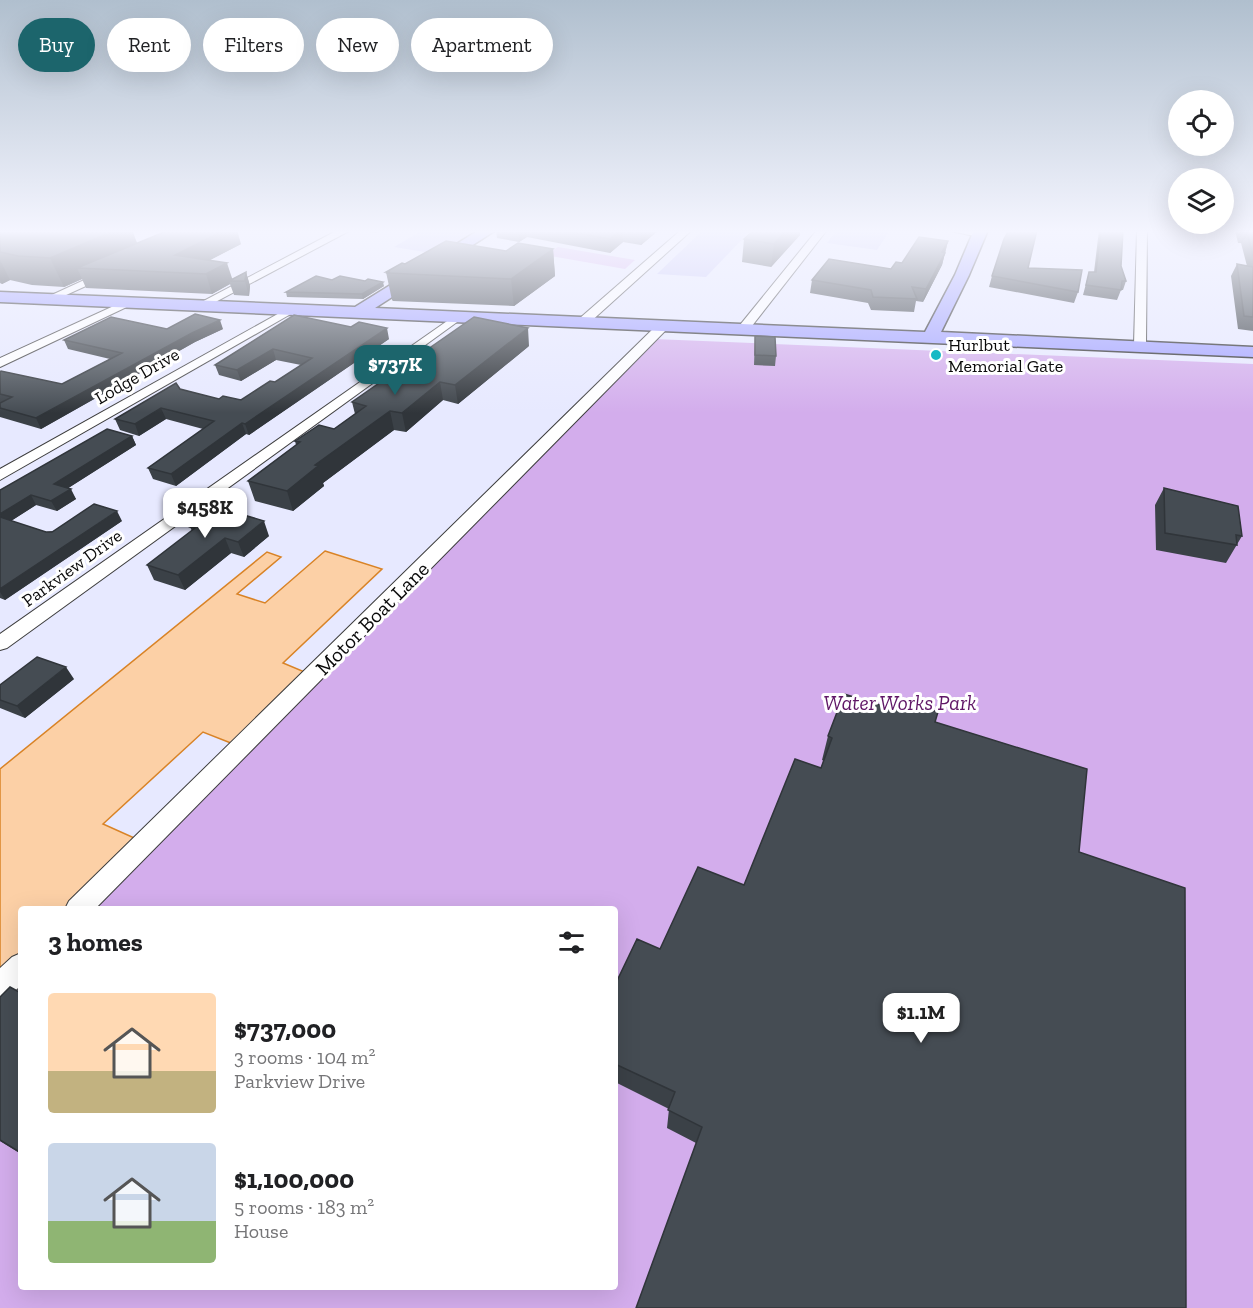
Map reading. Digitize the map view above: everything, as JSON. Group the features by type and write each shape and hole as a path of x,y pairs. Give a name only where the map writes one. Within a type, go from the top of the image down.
{"main road":[{"path":"359,311 391,291"},
{"path":"930,338 955,291"},
{"path":"0,297 459,315 1253,352"}],"street":[{"path":"49,299 67,291"},
{"path":"202,305 229,291"},
{"path":"585,321 619,291"},
{"path":"744,328 773,291"},
{"path":"1140,345 1141,291"},
{"path":"0,363 129,302"},
{"name":"Lodge Drive","path":"0,476 292,309"},
{"name":"Parkview Drive","path":"0,643 459,315"},
{"name":"Motor Boat Lane","path":"81,906 664,325"},
{"path":"0,987 18,969"}],"green space":[{"name":"Water Works Park","path":"654,339 1253,364 1253,1308 0,1308 0,1008 18,990 18,1290 618,1290 618,906 99,906"}],"shaded area":[{"path":"325,551 382,569 283,663 307,673 236,745 203,732 103,824 141,841 76,906 18,906 18,964 0,982 0,769 267,552 281,557 237,594 265,603"}],"building":[{"path":"288,291 367,291 362,294 286,292"},
{"path":"871,291 914,291 917,299 873,297"},
{"path":"1241,291 1253,291 1253,317 1244,316"},
{"path":"195,314 220,320 36,418 0,408 0,403 12,397 0,394 1,371 62,384 122,353 64,340 111,317 167,329"},
{"path":"294,315 351,327 359,322 387,328 245,424 242,423 171,474 148,468 214,421 161,408 135,424 115,419 176,383 180,389 219,399 223,396 241,400 270,381 275,382 312,358 273,349 237,370 215,365"},
{"path":"474,317 528,328 455,385 440,382 402,413 390,411 315,465 318,466 287,491 248,481 300,442 295,441 319,425 334,429 366,406 352,402"},
{"path":"755,336 775,337 776,356 755,355"},
{"path":"107,429 132,436 54,484 71,489 51,501 31,495 0,514 0,490"},
{"path":"1164,488 1238,506 1242,536 1236,535 1237,545 1165,533"},
{"path":"94,504 117,511 0,589 0,517 52,532"},
{"path":"217,507 264,521 238,542 225,538 178,575 147,565 195,528 190,527"},
{"path":"37,657 66,667 17,706 0,700 0,685"},
{"path":"844,694 900,711 903,701 938,712 935,722 1087,769 1079,852 1185,888 1186,1308 636,1308 702,1127 668,1110 675,1092 618,1065 618,979 637,939 660,949 698,867 744,885 795,759 821,768 832,738 828,736"},
{"path":"10,987 18,991 18,1151 0,1140 0,997"}],"place":[{"name":"Hurlbut Memorial Gate","path":"936,355"}]}
